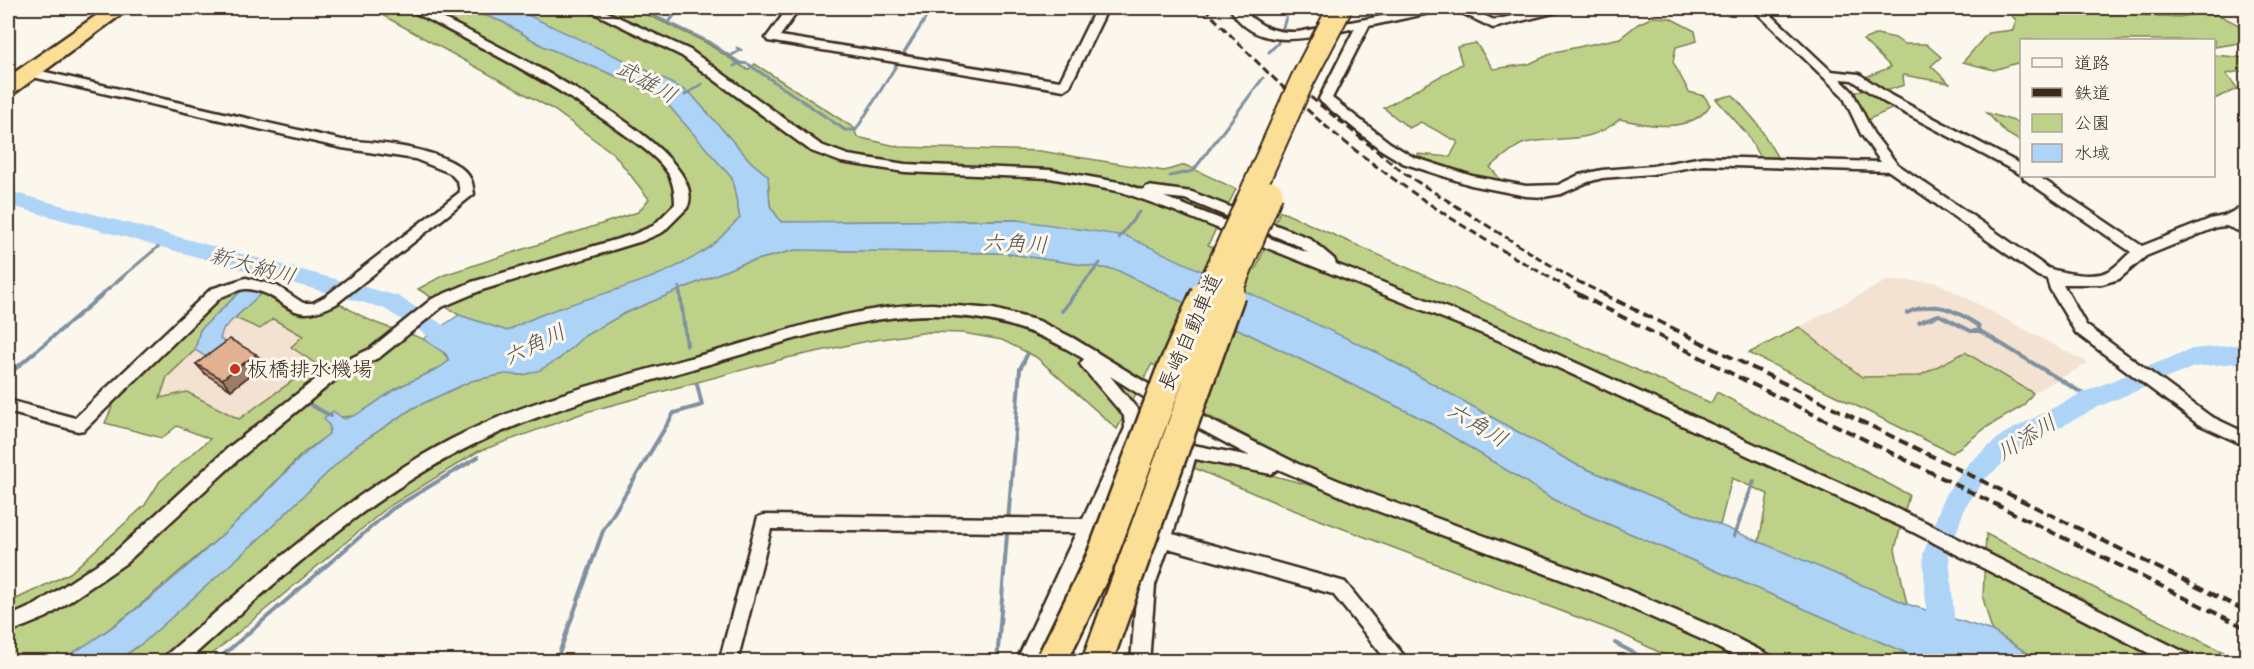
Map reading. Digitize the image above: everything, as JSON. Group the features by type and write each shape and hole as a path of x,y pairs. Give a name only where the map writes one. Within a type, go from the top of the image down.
{"highway":[{"path":"8,87 120,8"},
{"name":"長崎自動車道","path":"1051,662 1100,561 1169,377 1302,81 1340,8"},
{"name":"長崎自動車道","path":"1097,662 1136,559 1196,384 1265,208 1319,86 1362,14"}],"street":[{"path":"8,625 41,611 120,558 243,445 334,372 375,353 437,303 477,286 637,238 658,229 682,205 683,190 672,170 650,147 614,120 573,93 414,8"},
{"path":"590,8 686,53 816,148 846,159 905,168 1050,174 1124,188 1503,336 1917,526 2185,662"},
{"path":"794,8 772,38 1064,86 1102,8"},
{"path":"1235,8 1256,31 1280,36 1298,36 1362,14 1452,8 1493,24 1561,8"},
{"path":"1758,8 1848,94 1867,134 1892,167 2034,266 2053,276 2079,281 2102,279 2114,275 2141,252 2215,222 2227,221 2247,210"},
{"path":"1362,14 1325,99 1385,146 1407,160 1471,180 1544,192 1561,189 1584,178 1602,174 1652,170 1703,161 1892,167"},
{"path":"8,406 78,425 216,293 231,286 246,284 272,290 300,308 315,308 331,300 467,194 468,185 465,177 423,157 386,147 342,144 28,72"},
{"path":"1827,74 1855,77 1888,99 2020,170"},
{"path":"2030,177 2141,252"},
{"path":"2227,221 2247,229"},
{"path":"2053,276 2057,289 2080,328 2204,420 2247,440"},
{"path":"172,662 365,502 424,462 510,421 583,394 798,334 866,318 920,310 970,311 1020,320 1053,335 1214,432 1316,479 1643,602 1724,639 1764,662"},
{"path":"1053,335 1100,375 1132,414 1189,451 1247,460 1316,479"},
{"path":"1026,662 1133,429 1132,414"},
{"path":"1140,662 1146,585 1163,539 1189,451"},
{"path":"728,662 764,522 1089,526"},
{"path":"1163,539 1339,588 1400,662"}],"shaded area":[{"path":"1888,280 1936,282 2088,363 2033,393 1965,352 1919,376 1861,377 1799,327"},
{"path":"235,318 260,329 273,319 303,336 291,347 317,364 239,419 187,392 159,398 167,377 195,350 211,360 230,346 220,339 223,329"}],"green space":[{"path":"344,8 465,8 503,22 543,46 628,81 664,100 732,178 740,218 711,246 659,275 556,309 507,331 459,315 418,289 444,275 638,212 649,199 614,154 554,110 375,11"},
{"path":"509,8 633,8 705,42 748,70 755,64 854,128 857,137 900,147 1040,151 1164,171 1185,165 1236,189 1208,245 1256,269 1280,211 1711,403 1717,392 1909,495 1895,549 1907,604 1759,542 1768,494 1732,478 1720,525 1575,464 1374,351 1017,220 781,222 770,206 768,176 751,162 691,94 654,74"},
{"path":"2004,8 2114,8 2138,15 2179,17 2200,13 2219,15 2237,24 2246,35 2246,42 2215,47 2215,39 2020,39 2020,64 1994,70 1963,62 1988,33 2013,30 2016,20"},
{"path":"1653,17 1670,18 1695,31 1697,41 1676,47 1673,62 1689,92 1704,96 1710,105 1702,114 1681,124 1669,126 1643,124 1620,119 1597,133 1586,136 1525,143 1490,167 1501,180 1467,177 1416,160 1418,154 1450,157 1458,142 1421,122 1409,128 1384,108 1462,64 1457,47 1476,43 1493,69 1529,64 1555,52 1620,38 1638,24"},
{"path":"1877,34 1895,38 1904,44 1926,44 1941,57 1931,66 1949,83 1903,75 1904,85 1876,94 1896,107 1865,121 1853,93 1873,86 1863,78 1891,67 1863,40"},
{"path":"2215,55 2246,58 2246,70 2226,74 2238,89 2215,99"},
{"path":"1733,95 1757,123 1779,160 1760,158 1747,134 1716,99"},
{"path":"1987,113 2020,123 2020,141 2006,133"},
{"path":"795,250 1004,253 1117,270 1427,421 1560,503 1904,652 1918,661 1677,661 1622,634 1291,509 1194,468 1197,456 1321,488 1323,476 1201,412 1208,396 1152,364 1117,429 1036,357 1002,340 963,333 929,332 868,341 787,358 586,412 477,452 388,507 204,661 116,662 144,642 262,536 354,447 413,408 471,381 505,374 524,375 559,359 584,336 625,313 741,264"},
{"path":"242,290 200,330 195,350 167,377 160,398 187,392 239,419 316,364 291,347 303,336 273,319 260,329 235,318 262,292 283,307 298,314 314,313 338,303 371,321 427,341 444,353 449,361 397,388 356,416 325,418 330,427 329,434 302,454 234,525 133,611 87,645 57,661 8,661 8,603 70,573 145,505 160,481 210,439 177,426 162,438 105,423 118,394 220,295"},
{"path":"1799,327 1862,377 1919,376 1965,352 2033,393 2023,406 1987,427 1952,453 1749,353"},
{"path":"1986,534 2241,661 2040,661 1992,631 1983,598"}],"water":[{"path":"465,8 509,8 521,12 654,74 691,94 751,162 768,176 770,206 781,222 1017,220 1126,236 1374,351 1575,464 1907,604 1992,631 2040,661 1918,661 1904,652 1560,503 1427,421 1117,270 1004,253 795,250 741,264 625,313 584,336 559,359 540,370 524,375 505,374 471,381 413,408 354,447 262,536 144,642 116,661 57,662 127,616 213,544 303,455 329,434 330,427 324,418 333,411 344,419 352,417 391,392 449,361 446,354 423,339 459,315 507,331 556,309 659,275 711,246 740,218 732,178 664,100 628,81 543,46 503,22"},
{"path":"255,278 272,283 223,329 220,339 231,346 211,360 195,350 200,330"}],"building":[{"path":"230,339 256,354 222,379 196,364"}],"waterway":[{"path":"638,8 707,41 740,63"},
{"path":"669,22 680,8"},
{"path":"740,63 748,64 845,130 856,130 932,8"},
{"path":"1269,52 1278,43 1289,8"},
{"path":"730,56 741,50 737,48"},
{"path":"734,66 740,63"},
{"path":"1170,176 1193,171 1263,78"},
{"name":"武雄川","path":"685,95 702,84"},
{"name":"新大納川","path":"8,198 390,302 462,348"},
{"path":"1119,238 1139,212"},
{"path":"101,295 165,241"},
{"path":"1074,295 1100,263"},
{"path":"262,282 275,271"},
{"path":"679,287 680,295"},
{"path":"8,375 103,294"},
{"path":"680,294 687,345"},
{"path":"1062,311 1075,294"},
{"path":"1907,313 1927,307 1944,308 1978,325 1980,331"},
{"path":"1919,322 1939,315 1971,331 1980,331"},
{"path":"1980,331 2092,399"},
{"name":"川添川","path":"1942,640 1936,554 1954,503 1977,471 2012,441 2092,399 2192,358 2246,353"},
{"path":"997,662 1020,369 1027,355"},
{"path":"556,662 603,531 674,413 702,405 697,384"},
{"path":"311,405 331,416"},
{"path":"215,662 392,509 478,457"},
{"path":"1734,536 1754,481"},
{"path":"1615,643 1651,662"}],"railway":[{"path":"1204,8 1297,100 1358,153 1451,218 1515,258 1581,295"},
{"path":"1292,82 1405,174 1571,278 1606,295"},
{"path":"1578,294 1750,383 2246,628"},
{"path":"1603,294 2246,611"}],"place":[{"name":"板橋排水機場","path":"235,369"}],"water label":[{"name":"六角川","path":"1015,243"},
{"name":"六角川","path":"534,344"},
{"name":"六角川","path":"1478,424"}]}
